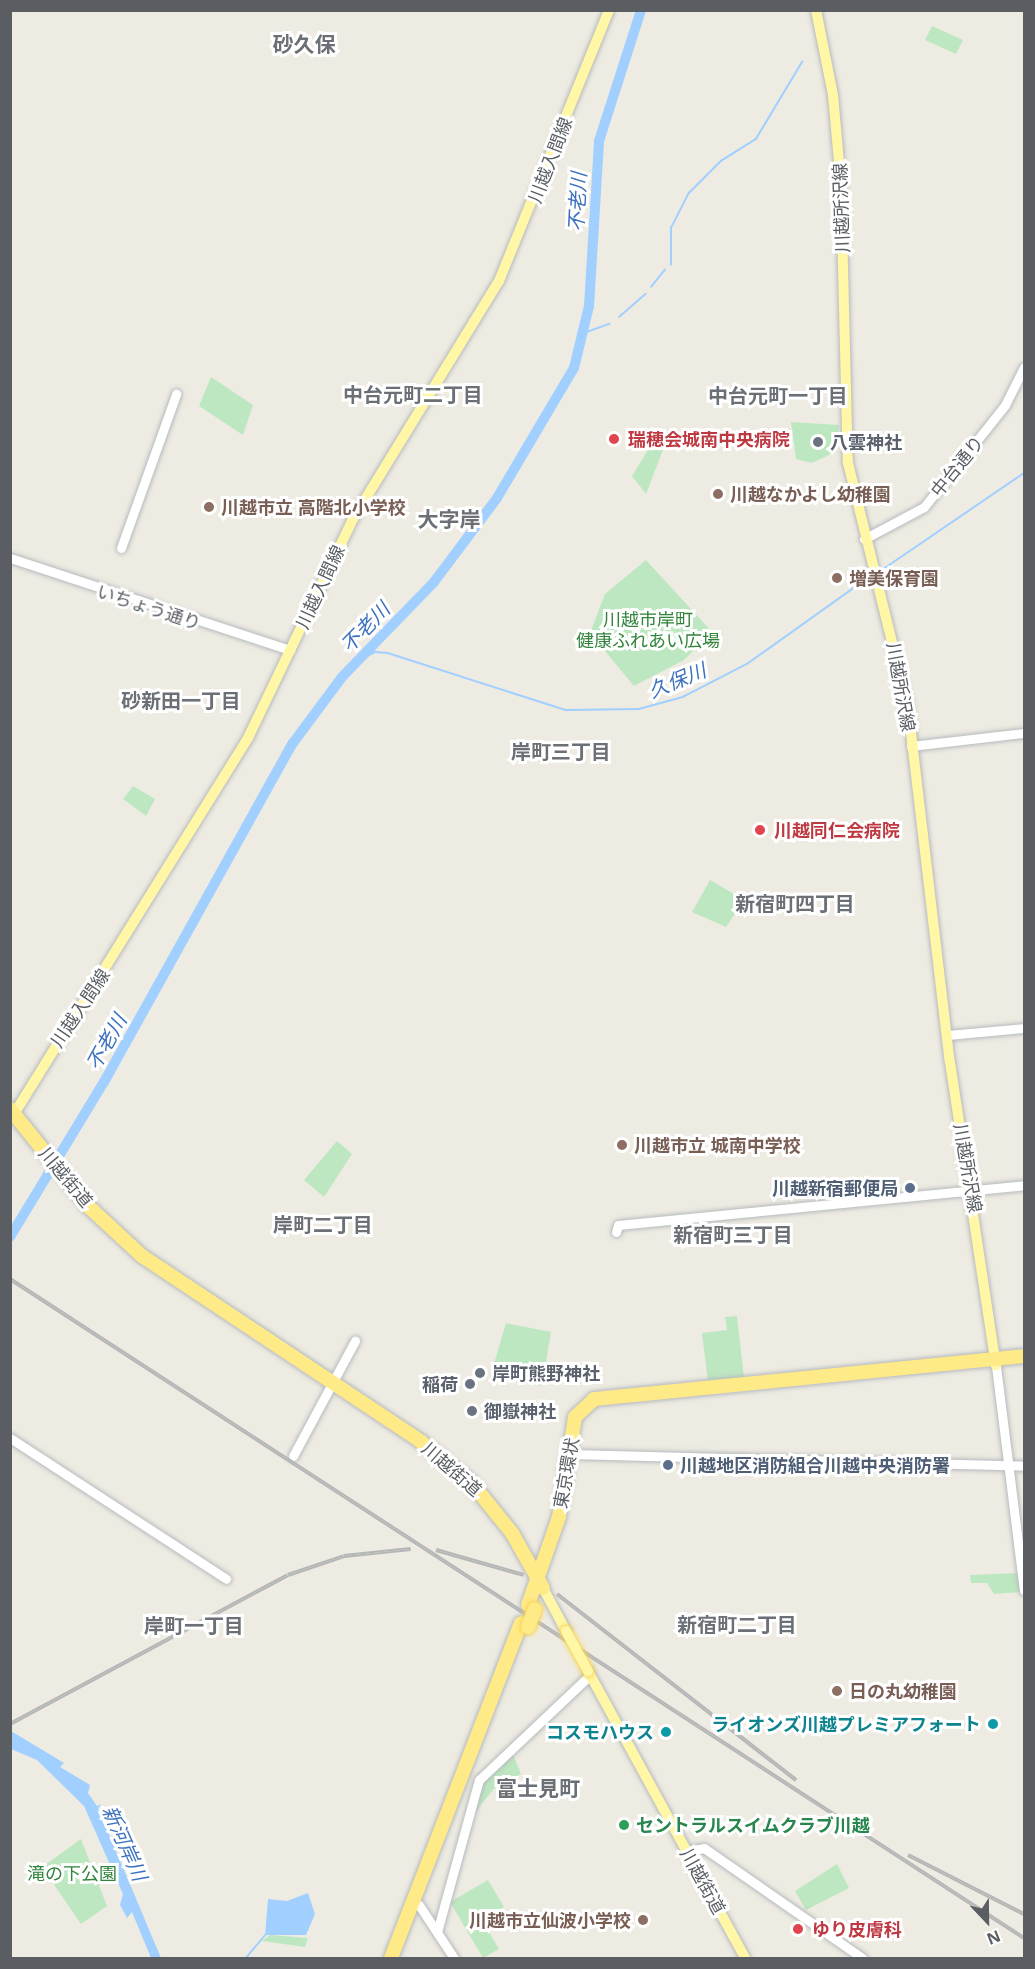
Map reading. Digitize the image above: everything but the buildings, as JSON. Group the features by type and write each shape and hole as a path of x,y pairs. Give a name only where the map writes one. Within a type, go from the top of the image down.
{"highway":[{"name":"川越街道","path":"12,1112 60,1172 142,1256 332,1382 470,1481 525,1555 541,1584"},
{"name":"東京環状","path":"391,1959 541,1584 585,1416 608,1403 995,1362 1024,1356"},
{"name":"東京環状","path":"541,1584 575,1417 594,1399 995,1362 1024,1363"},
{"path":"525,1555 535,1559 548,1553"},
{"name":"東京環状","path":"398,1959 524,1625"}],"main road":[{"name":"川越入間線","path":"12,1112 223,782 353,519 499,281 609,10"},
{"name":"川越所沢線","path":"816,10 837,125 848,463 864,539 904,686 947,1035 972,1190 995,1362"},
{"name":"川越街道","path":"541,1584 745,1959"}],"street":[{"name":"中台通り","path":"864,539 924,507 1005,405 1024,367"},
{"path":"121,548 176,394"},
{"name":"いちょう通り","path":"10,558 290,650"},
{"path":"911,746 1024,733"},
{"path":"947,1035 1024,1028"},
{"path":"616,1232 618,1225 1024,1185"},
{"path":"294,1456 355,1341"},
{"path":"995,1362 1024,1590"},
{"path":"10,1438 226,1579"},
{"path":"575,1454 1024,1466"},
{"path":"437,1932 479,1780 589,1673"},
{"path":"686,1851 704,1848 862,1959"},
{"path":"419,1905 454,1959"}],"green space":[{"path":"932,26 963,40 956,54 925,40"},
{"path":"211,377 253,405 243,435 199,406"},
{"path":"791,422 839,425 837,451 812,463 796,459"},
{"path":"659,432 667,434 666,442 646,494 632,476"},
{"name":"川越市岸町 健康ふれあい広場","path":"646,560 712,632 684,660 634,686 590,633 605,594"},
{"path":"133,786 155,799 146,816 123,799"},
{"path":"710,880 744,900 726,927 692,912"},
{"path":"337,1141 352,1154 324,1197 304,1180"},
{"path":"737,1316 744,1378 708,1382 702,1333 727,1330 725,1317"},
{"path":"506,1323 551,1332 542,1386 490,1377"},
{"path":"1017,1573 1020,1592 994,1594 987,1583 971,1583 970,1575"},
{"path":"512,1752 521,1774 497,1785 476,1811 470,1810 482,1781"},
{"name":"滝の下公園","path":"81,1839 107,1906 81,1924 42,1867"},
{"path":"837,1864 849,1888 806,1910 795,1891"},
{"path":"488,1880 504,1907 482,1920 499,1949 483,1958 450,1902"},
{"path":"270,1935 308,1938 305,1947 262,1941"}],"water":[{"path":"11,1731 64,1763 60,1767 90,1785 88,1793 97,1806 102,1804 98,1808 161,1958 151,1958 132,1912 127,1918 120,1905 123,1894 84,1806 37,1760 11,1749"},
{"path":"308,1893 315,1914 306,1935 265,1935 268,1899 287,1901"}],"waterway":[{"name":"不老川","path":"10,1237 104,1082 293,743 342,677 434,582 497,498 574,368 589,306 599,141 641,10"},
{"path":"671,265 671,228 689,193 721,161 756,139 802,62"},
{"path":"651,287 665,270"},
{"path":"619,317 645,294"},
{"path":"584,333 609,324"},
{"name":"久保川","path":"879,572 1024,473"},
{"name":"久保川","path":"360,660 375,652 388,653 566,710 639,709 683,697 747,664 872,575"},
{"path":"246,1958 265,1935"}],"railway":[{"path":"10,1279 1024,1938"},
{"path":"10,1724 288,1575 344,1556 411,1549"},
{"path":"436,1550 524,1575"},
{"path":"557,1594 796,1780"},
{"path":"908,1855 1024,1914"}],"place":[{"name":"瑞穂会城南中央病院","path":"614,439"},
{"name":"八雲神社","path":"818,442"},
{"name":"川越なかよし幼稚園","path":"718,494"},
{"name":"川越市立 高階北小学校","path":"209,507"},
{"name":"増美保育園","path":"837,578"},
{"name":"川越同仁会病院","path":"760,830"},
{"name":"川越市立 城南中学校","path":"622,1145"},
{"name":"川越新宿郵便局","path":"910,1188"},
{"name":"岸町熊野神社","path":"480,1373"},
{"name":"稲荷","path":"470,1384"},
{"name":"御嶽神社","path":"472,1411"},
{"name":"川越地区消防組合川越中央消防署","path":"668,1465"},
{"name":"日の丸幼稚園","path":"837,1691"},
{"name":"ライオンズ川越プレミアフォート","path":"993,1724"},
{"name":"コスモハウス","path":"666,1732"},
{"name":"セントラルスイムクラブ川越","path":"624,1825"},
{"name":"川越市立仙波小学校","path":"643,1920"},
{"name":"ゆり皮膚科","path":"798,1929"}],"district":[{"name":"砂久保","path":"304,44"},
{"name":"中台元町二丁目","path":"413,394"},
{"name":"中台元町一丁目","path":"778,395"},
{"name":"大字岸","path":"449,519"},
{"name":"砂新田一丁目","path":"181,700"},
{"name":"岸町三丁目","path":"561,751"},
{"name":"新宿町四丁目","path":"795,903"},
{"name":"岸町二丁目","path":"323,1224"},
{"name":"新宿町三丁目","path":"733,1234"},
{"name":"新宿町二丁目","path":"737,1624"},
{"name":"岸町一丁目","path":"194,1625"},
{"name":"富士見町","path":"538,1788"}],"water label":[{"name":"新河岸川","path":"125,1843"}]}
